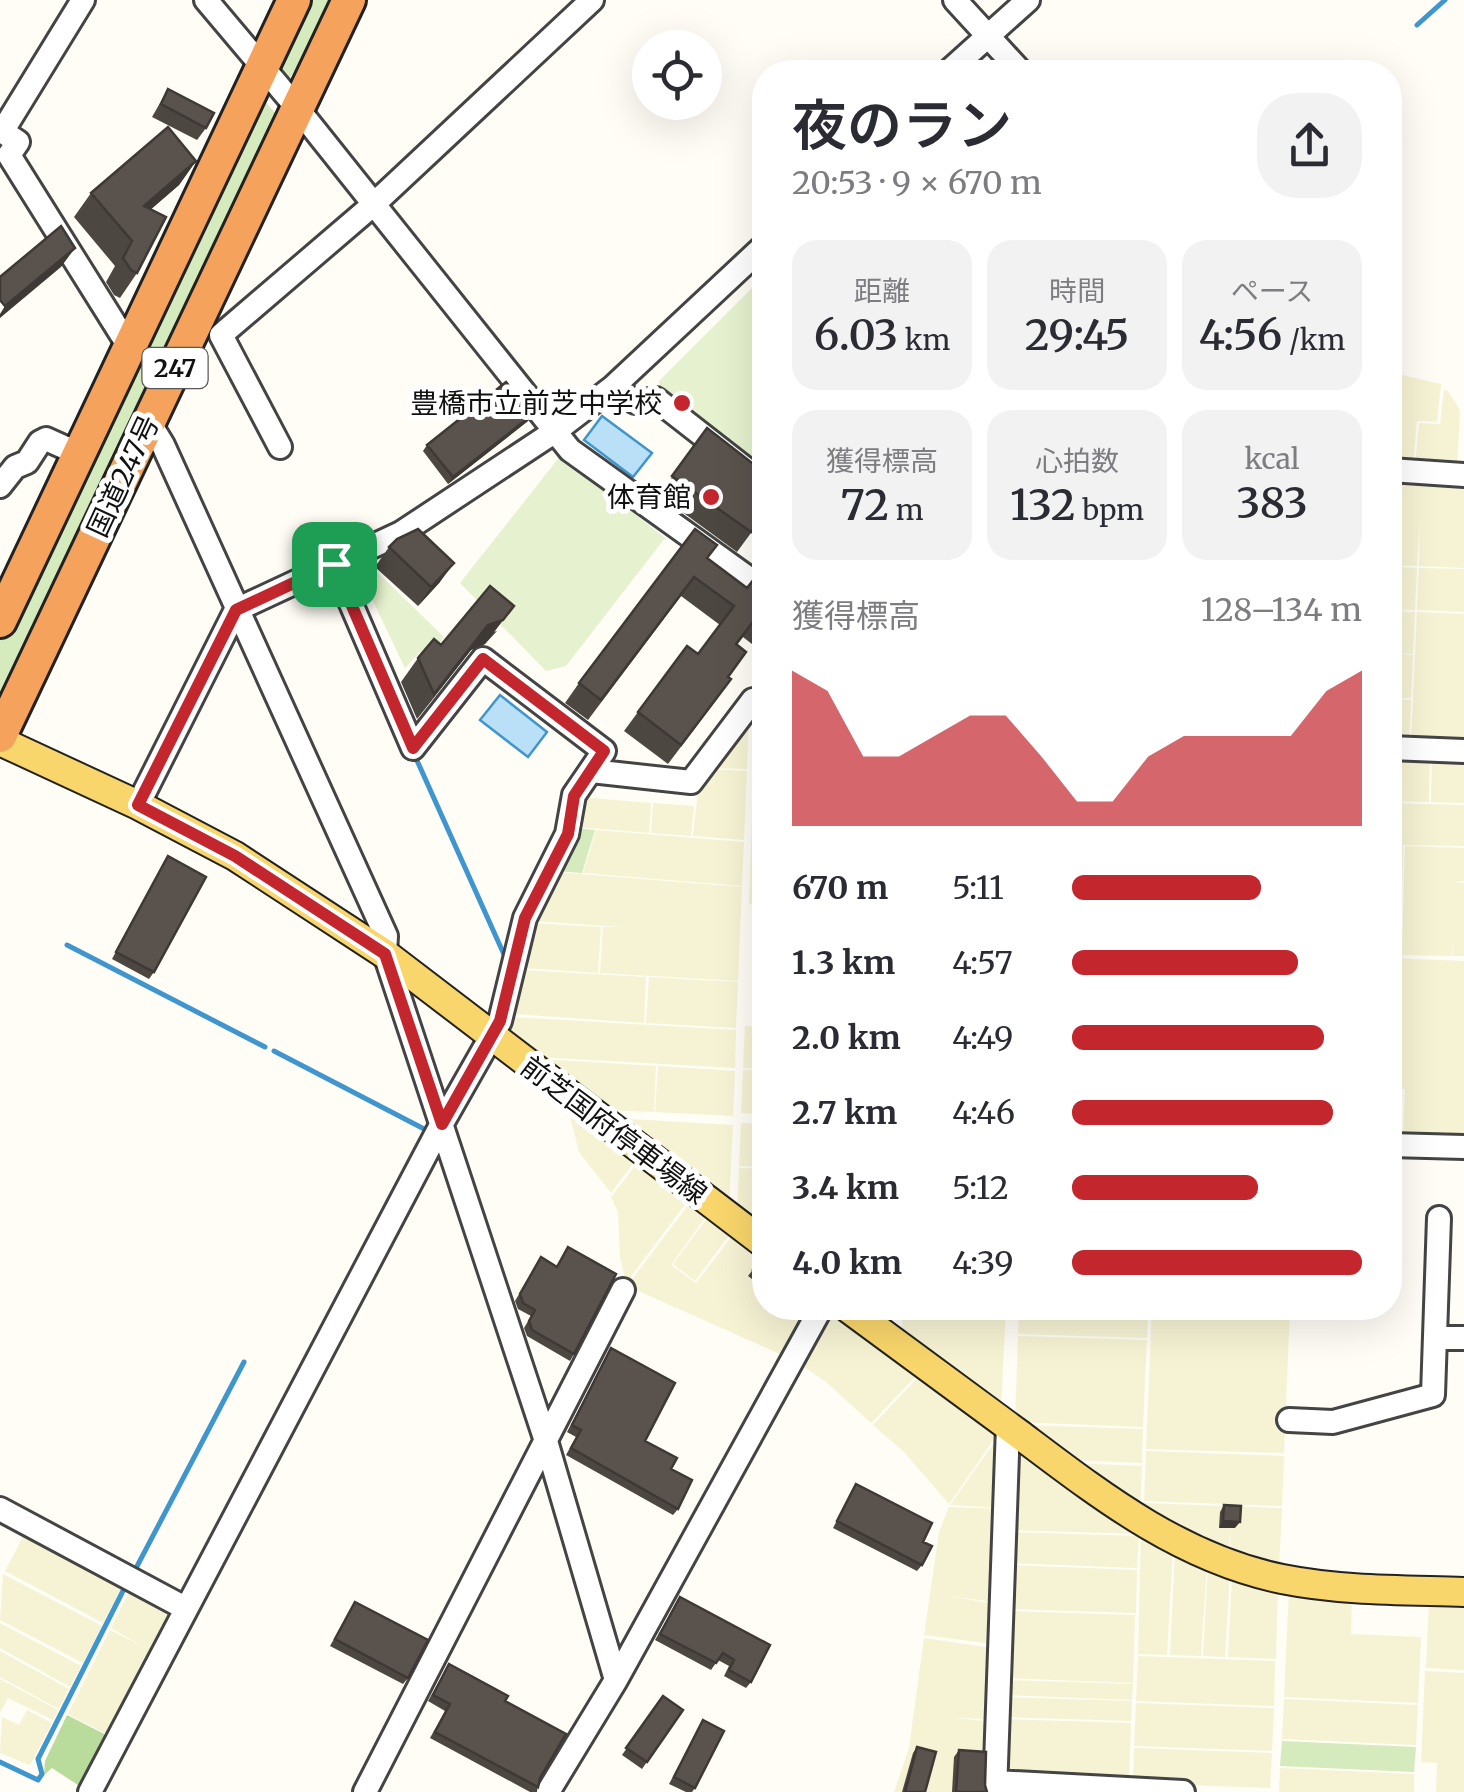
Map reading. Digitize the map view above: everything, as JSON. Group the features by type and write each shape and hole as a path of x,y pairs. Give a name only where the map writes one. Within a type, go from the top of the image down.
{"highway":[{"name":"国道247号","path":"0,621 294,0"},
{"name":"国道247号","path":"0,738 349,0"}],"main road":[{"name":"前芝国府停車場線","path":"0,738 235,856 385,954 752,1234"},
{"path":"864,1320 1150,1528 1241,1568 1283,1579 1337,1586 1464,1592"}],"street":[{"path":"83,0 1,131 18,142 9,155 128,345"},
{"path":"280,447 222,335 374,204 592,0"},
{"path":"955,0 1010,60"},
{"path":"961,60 1028,0"},
{"path":"203,4 298,109 570,450 752,581"},
{"path":"138,805 236,610 401,532 557,430 613,387 752,257"},
{"path":"613,387 634,402 656,399 752,474"},
{"path":"150,422 386,936 385,954 546,1441 616,1680"},
{"path":"0,486 14,467 28,462 46,439 78,453"},
{"path":"1402,471 1464,475"},
{"path":"90,1792 500,1021 525,918 568,834 574,796 604,751 483,659 413,748 334,564"},
{"path":"590,771 691,782 752,701"},
{"path":"1402,748 1464,750"},
{"path":"1402,1145 1464,1147"},
{"path":"1289,1420 1334,1422 1433,1395 1439,1218"},
{"path":"365,1792 623,1290"},
{"path":"548,1792 616,1680 814,1320"},
{"path":"1436,1338 1464,1338"},
{"path":"1008,1426 995,1787 1183,1792"},
{"path":"0,1510 186,1608"}],"shaded area":[{"path":"1402,375 1441,384 1437,422 1417,421 1413,467 1402,467"},
{"path":"1444,390 1460,410 1457,469 1415,467 1419,423 1440,424"},
{"path":"1402,475 1464,477 1464,568 1419,566 1420,519 1417,566 1402,565"},
{"path":"1402,567 1417,568 1415,610 1402,609"},
{"path":"1419,568 1464,569 1464,612 1417,610"},
{"path":"1402,611 1415,612 1413,654 1402,654"},
{"path":"1417,612 1464,614 1464,747 1411,745"},
{"path":"1402,655 1413,655 1411,698 1402,698"},
{"path":"1402,700 1411,700 1409,745 1402,745"},
{"path":"749,713 747,769 709,768"},
{"path":"1402,752 1430,752 1429,802 1402,801"},
{"path":"1432,753 1464,753 1464,803 1431,802"},
{"path":"707,769 747,771 744,840 693,836 699,782"},
{"path":"579,797 651,803 649,833 575,827"},
{"path":"653,803 694,806 691,836 651,833"},
{"path":"1402,803 1464,805 1464,846 1403,845 1402,887"},
{"path":"752,820 752,904 749,904"},
{"path":"596,830 744,842 742,886 583,873"},
{"path":"1405,846 1464,848 1464,881 1454,882 1464,883 1464,956 1453,956 1453,939 1452,956 1402,955"},
{"path":"555,872 742,887 738,981 600,973 603,927 622,927 534,921"},
{"path":"533,923 601,927 598,973 522,968"},
{"path":"1402,958 1464,961 1464,1142 1403,1140"},
{"path":"522,970 646,977 644,1023 513,1014"},
{"path":"649,977 738,982 736,1028 646,1023"},
{"path":"512,1017 736,1030 735,1068 537,1057 509,1033"},
{"path":"745,1026 752,1026 752,1068 743,1068"},
{"path":"539,1059 656,1066 654,1112 604,1110"},
{"path":"658,1066 735,1071 733,1116 655,1112"},
{"path":"743,1070 752,1070 752,1113 741,1113"},
{"path":"567,1104 637,1158 611,1193 579,1152"},
{"path":"613,1118 733,1125 729,1208"},
{"path":"741,1123 752,1123 752,1166 739,1166"},
{"path":"640,1160 690,1198 626,1283 618,1212 611,1197"},
{"path":"739,1168 752,1168 752,1217 737,1216"},
{"path":"692,1200 709,1212 671,1265 696,1283 735,1232 752,1244 752,1320 809,1320 787,1357 627,1286"},
{"path":"711,1213 733,1230 695,1281 673,1264"},
{"path":"819,1320 851,1320 921,1371 871,1423 826,1382 795,1361"},
{"path":"903,1320 1005,1320 1001,1408 902,1336"},
{"path":"1019,1320 1148,1320 1147,1338 1018,1334"},
{"path":"1151,1320 1290,1320 1284,1453 1146,1449"},
{"path":"1018,1336 1147,1340 1143,1427 1015,1422"},
{"path":"923,1372 1001,1429 949,1504 904,1452 873,1425"},
{"path":"1020,1425 1143,1429 1142,1463 1068,1460"},
{"path":"1001,1433 999,1508 950,1505"},
{"path":"1013,1439 1139,1534 1010,1530"},
{"path":"1146,1451 1284,1456 1282,1506 1144,1501"},
{"path":"1071,1463 1142,1466 1140,1513"},
{"path":"1144,1503 1282,1508 1279,1569 1230,1557 1231,1530 1228,1557 1144,1515"},
{"path":"949,1507 999,1509 995,1602 948,1596 995,1604 993,1644 924,1635 939,1532"},
{"path":"1141,1531 1173,1549 1167,1655 1138,1654"},
{"path":"1011,1532 1139,1536 1137,1568 1009,1563"},
{"path":"24,1535 122,1587 103,1623 5,1571"},
{"path":"1175,1550 1207,1564 1201,1656 1170,1655"},
{"path":"1009,1565 1137,1570 1136,1613 1007,1609"},
{"path":"1208,1565 1230,1574 1225,1657 1203,1656"},
{"path":"3,1574 102,1626 83,1663 0,1620"},
{"path":"1232,1575 1278,1586 1276,1659 1228,1657"},
{"path":"130,1590 176,1614 112,1737 68,1714 110,1630 144,1647 111,1628"},
{"path":"1289,1590 1352,1595 1351,1634 1421,1637 1418,1703 1284,1697"},
{"path":"1429,1599 1464,1601 1464,1670 1426,1668"},
{"path":"1007,1611 1135,1615 1133,1683 1004,1678"},
{"path":"0,1623 81,1666 70,1687 0,1648"},
{"path":"924,1638 993,1648 991,1720 951,1717 991,1722 990,1756 946,1752 989,1757 988,1792 894,1792 909,1748"},
{"path":"0,1651 69,1689 59,1709 0,1677"},
{"path":"1138,1656 1275,1661 1274,1706 1136,1701"},
{"path":"1425,1671 1464,1673 1464,1792 1436,1792 1437,1763 1421,1762"},
{"path":"0,1679 58,1710 53,1720 8,1698 0,1713"},
{"path":"1004,1680 1133,1684 1132,1700 1004,1695"},
{"path":"1004,1697 1132,1701 1131,1721 1003,1717"},
{"path":"1284,1699 1418,1705 1416,1745 1282,1739"},
{"path":"1136,1703 1274,1708 1272,1751 1134,1746"},
{"path":"27,1710 52,1723 30,1765 0,1753 2,1717 19,1725"},
{"path":"1003,1719 1131,1723 1129,1782 1001,1778"},
{"path":"1134,1748 1272,1753 1270,1788 1133,1783"},
{"path":"1280,1768 1414,1774 1414,1792 1279,1792"}],"green space":[{"path":"303,0 338,0 286,84 271,68"},
{"path":"264,100 282,121 65,571 32,627 0,696 0,641"},
{"path":"752,288 752,462 660,391 659,381"},
{"path":"561,455 665,538 566,666 546,671 460,583"},
{"path":"371,566 444,637 427,657 420,652 405,668 359,572"},
{"path":"575,828 595,830 582,873 556,871"},
{"path":"67,1715 112,1738 84,1789 52,1768 44,1775 45,1761"},
{"path":"1282,1741 1416,1747 1414,1772 1280,1766"}],"water":[{"path":"602,416 652,453 633,477 584,440"},
{"path":"500,695 547,732 528,757 480,720"}],"building":[{"path":"168,89 214,113 206,128 161,104"},
{"path":"168,127 196,161 144,206 166,217 137,273 123,258 132,241 91,193"},
{"path":"61,226 75,248 5,306 0,300 0,277"},
{"path":"506,382 532,415 453,477 427,445"},
{"path":"707,428 752,463 752,531 751,532 672,476"},
{"path":"418,529 454,563 431,587 389,547"},
{"path":"695,529 717,545 707,558 747,588 752,582 752,623 736,644 746,652 728,677 731,679 681,745 638,712 687,646 698,654 734,606 694,577 601,700 579,683"},
{"path":"490,586 514,606 503,620 488,625 434,694 418,658 434,639 441,645"},
{"path":"168,856 206,877 154,972 116,952"},
{"path":"568,1247 616,1274 574,1354 532,1330 529,1321 535,1310 523,1303 520,1294 541,1257 557,1267"},
{"path":"611,1348 675,1383 645,1441 677,1458 671,1469 692,1480 678,1509 571,1448 581,1430 572,1425"},
{"path":"856,1484 932,1523 923,1542 932,1546 922,1565 837,1521"},
{"path":"1224,1505 1241,1506 1240,1522 1223,1521"},
{"path":"680,1597 770,1645 751,1682 729,1670 734,1660 723,1653 716,1663 660,1634"},
{"path":"355,1602 428,1640 408,1678 335,1639"},
{"path":"449,1664 566,1734 538,1787 435,1732 450,1704 433,1695"},
{"path":"663,1696 683,1710 647,1762 626,1748"},
{"path":"703,1720 724,1731 695,1788 674,1777"},
{"path":"917,1747 936,1752 925,1792 905,1792"},
{"path":"959,1750 986,1752 987,1792 956,1792"}],"waterway":[{"path":"1417,25 1445,0"},
{"path":"415,756 506,959"},
{"path":"67,945 265,1047"},
{"path":"274,1051 428,1131"},
{"path":"134,1572 244,1362"},
{"path":"0,1762 38,1780 42,1774 38,1759 126,1585"}],"place":[{"name":"豊橋市立前芝中学校","path":"682,403"},
{"name":"体育館","path":"711,497"}],"route":[{"path":"334,564 413,748 483,659 604,751 574,796 568,834 525,918 500,1021 442,1124 385,954 235,856 138,805 236,610 334,564"}]}
